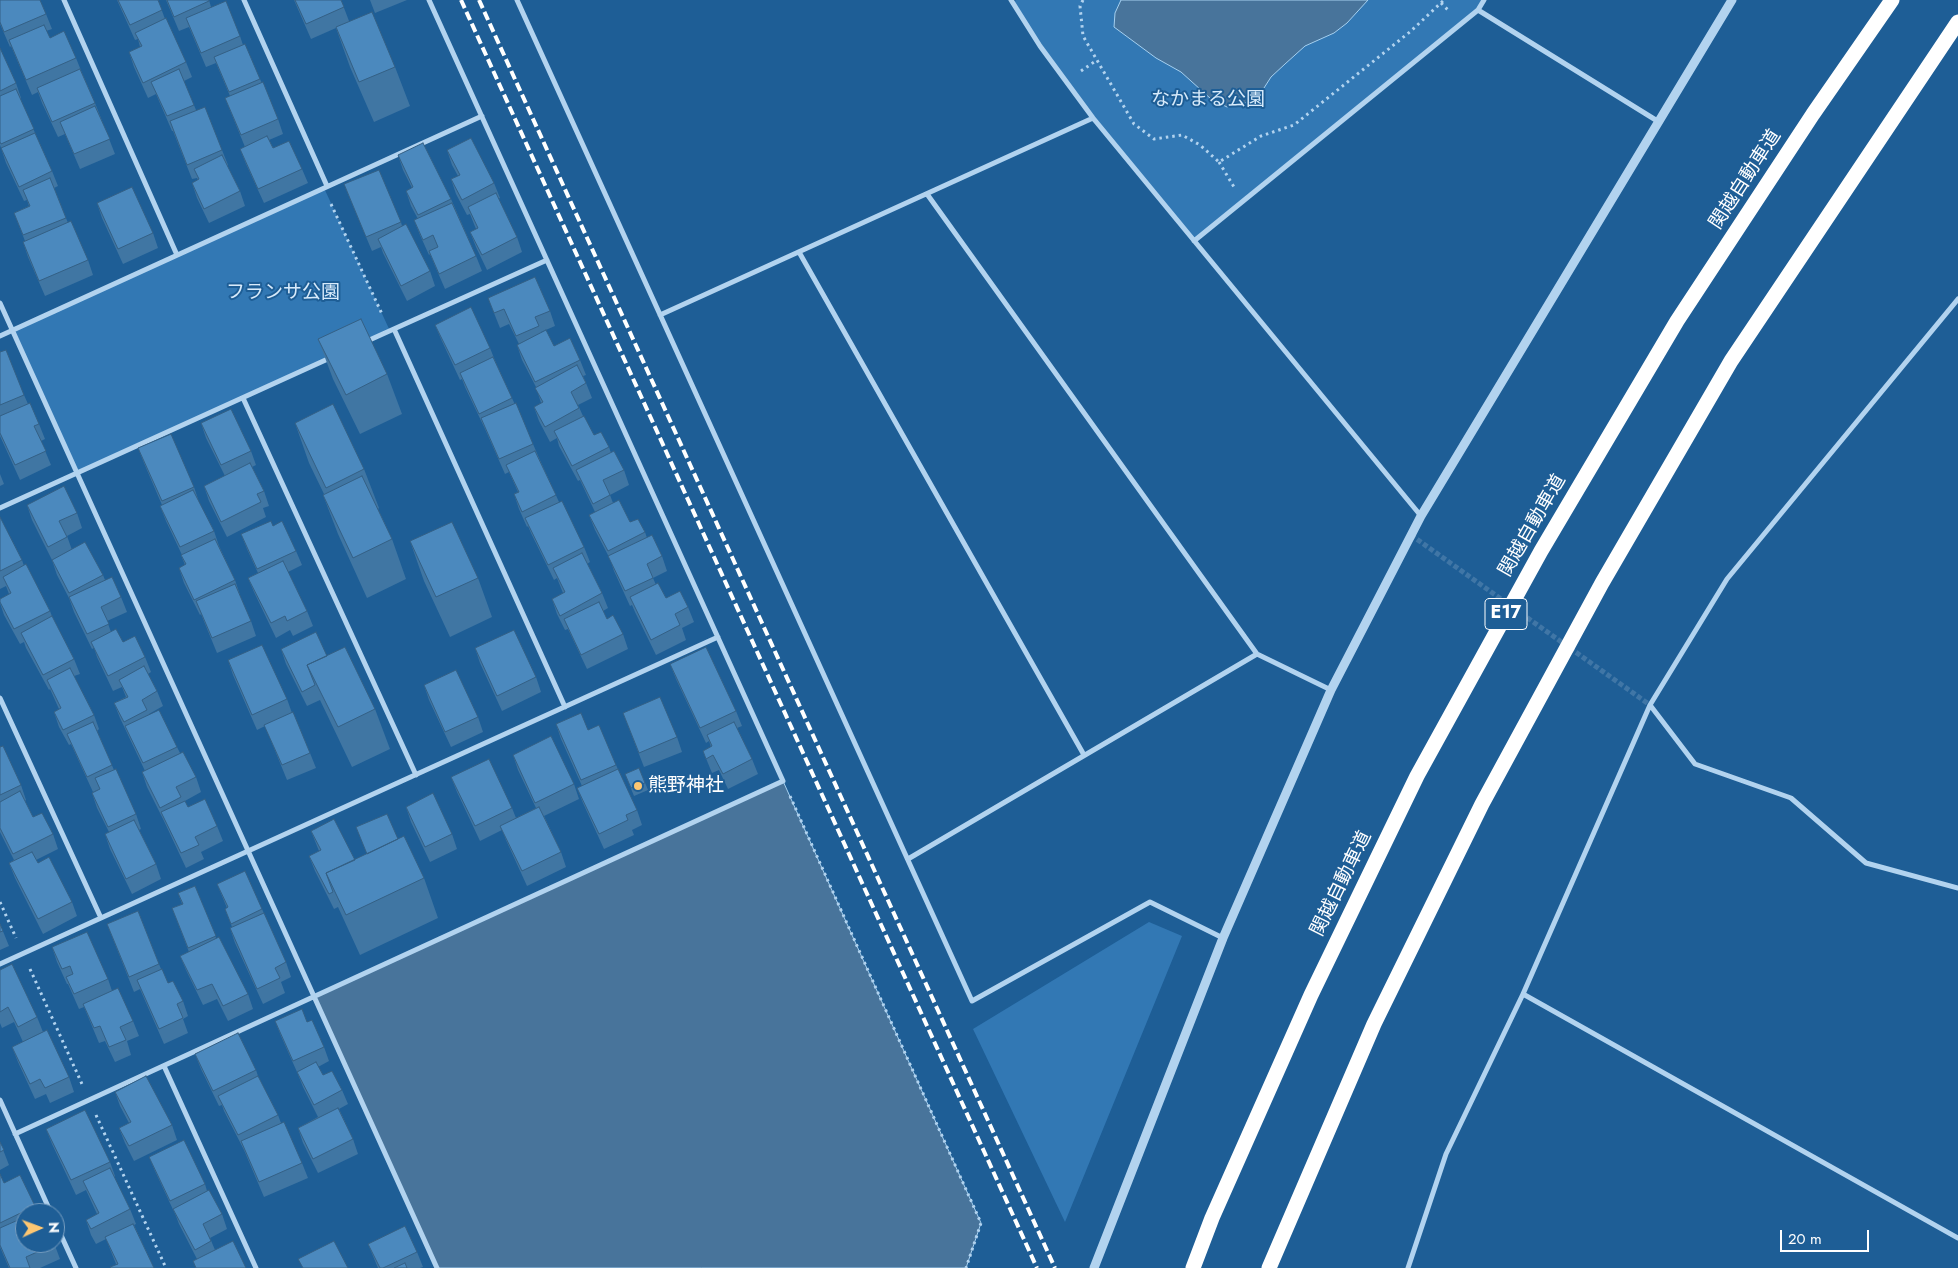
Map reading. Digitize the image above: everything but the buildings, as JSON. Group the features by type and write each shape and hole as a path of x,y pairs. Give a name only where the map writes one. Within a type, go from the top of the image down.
{"highway":[{"name":"関越自動車道","path":"1192,1268 1212,1218 1311,995 1426,758 1541,551 1677,321 1813,114 1892,0"},
{"path":"1269,1268 1379,1015 1482,804 1602,583 1731,361 1958,22"}],"street":[{"path":"64,0 177,255"},
{"path":"244,0 326,187"},
{"path":"15,1134 783,781 429,0"},
{"path":"517,0 972,1001 1150,902 1223,938"},
{"path":"1194,241 1478,10 1484,0"},
{"path":"1096,1265 1223,938 1331,690 1421,516 1732,0"},
{"path":"1013,1 1040,46 1093,118 1421,516"},
{"path":"1478,10 1659,122"},
{"path":"0,336 482,116"},
{"path":"660,315 1093,118"},
{"path":"927,194 1257,654 1331,690"},
{"path":"799,252 1084,755"},
{"path":"356,347 547,260"},
{"path":"1408,1268 1446,1154 1523,994 1650,705 1727,579 1958,299"},
{"path":"0,303 437,1268"},
{"path":"392,330 565,707"},
{"path":"0,508 338,355"},
{"path":"243,398 416,774"},
{"path":"0,964 718,637"},
{"path":"908,858 1257,654"},
{"path":"0,698 102,918"},
{"path":"1650,705 1695,764 1791,798 1866,863 1958,888"},
{"path":"1523,994 1958,1238"},
{"path":"164,1066 256,1268"},
{"path":"0,1100 46,1203"},
{"path":"65,1244 76,1268"}],"path":[{"path":"1083,0 1080,6 1084,36 1134,124 1154,139 1182,135 1200,145 1219,162 1242,201"},
{"path":"1219,162 1261,136 1294,125 1411,31 1444,0"},
{"path":"326,187 392,330"},
{"path":"783,781 980,1223 966,1268"}],"green space":[{"name":"なかまる公園","path":"1016,0 1484,0 1478,10 1194,241 1093,118 1013,3"},
{"name":"フランサ公園","path":"324,188 390,331 77,473 12,330"},
{"path":"1149,922 1182,936 1065,1222 973,1029"}],"shaded area":[{"path":"1121,0 1368,0 1347,23 1334,33 1305,46 1271,77 1253,101 1227,107 1211,99 1181,72 1156,58 1114,27 1115,13"},
{"path":"783,781 981,1223 966,1268 437,1268 314,996"}],"tunnel":[{"path":"1411,535 1650,705"}],"railway":[{"path":"461,0 1037,1268"},
{"path":"479,0 1055,1268"}],"place":[{"name":"熊野神社","path":"638,786"}]}
